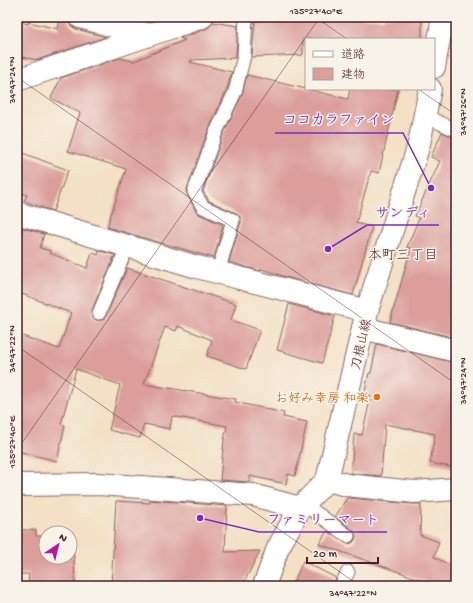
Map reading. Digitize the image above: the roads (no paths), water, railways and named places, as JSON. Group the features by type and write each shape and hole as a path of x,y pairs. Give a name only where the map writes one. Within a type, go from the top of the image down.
{"street":[{"path":"80,17 149,35"},
{"path":"17,80 202,17"},
{"path":"435,61 443,17"},
{"name":"刀根山線","path":"327,480 365,319 419,144 430,90"},
{"path":"17,212 218,272 365,319 456,351"},
{"path":"264,586 278,548 302,506 327,480 347,485 414,492 456,489"},
{"path":"17,485 98,484 253,495 302,506"}],"lane":[{"path":"218,272 233,220 202,207 194,192 216,132 235,92 244,56 246,17"},
{"path":"425,116 456,130"},
{"path":"99,313 128,245"},
{"path":"302,506 348,536"},
{"path":"341,586 348,572"}],"place":[{"name":"ココカラファイン","path":"431,188"},
{"name":"サンディ","path":"328,249"},
{"name":"お好み幸房 和楽","path":"377,397"},
{"name":"ファミリーマート","path":"200,518"}],"district":[{"name":"本町三丁目","path":"403,254"}]}
